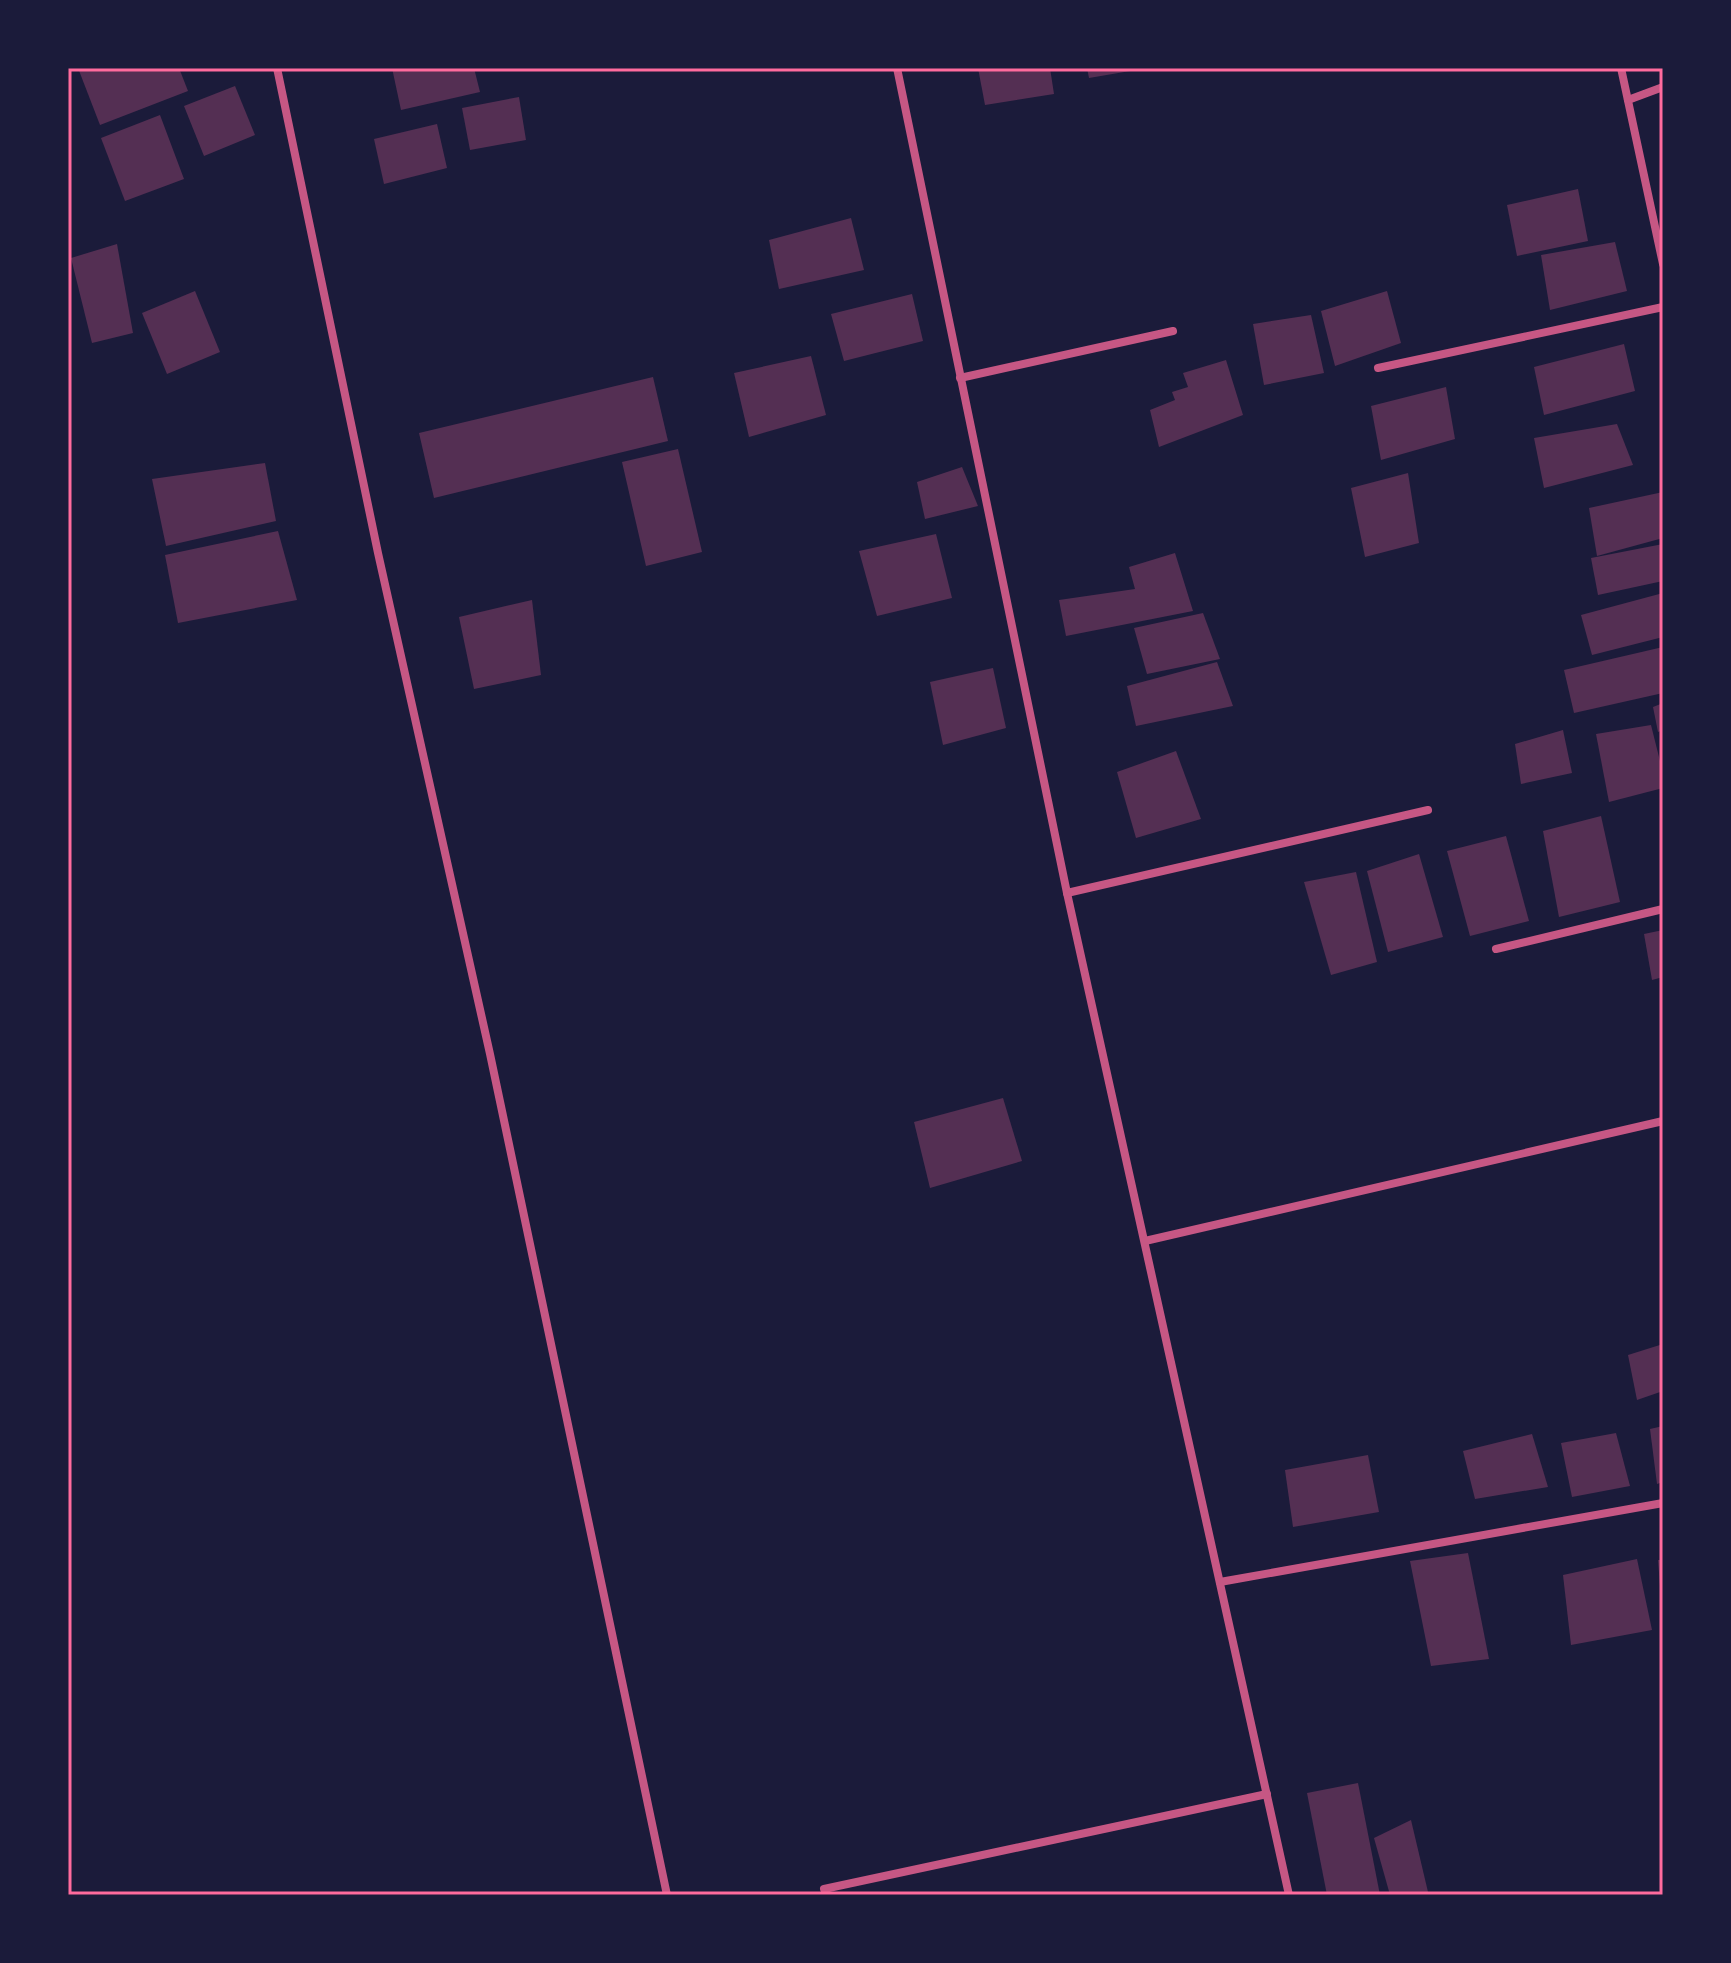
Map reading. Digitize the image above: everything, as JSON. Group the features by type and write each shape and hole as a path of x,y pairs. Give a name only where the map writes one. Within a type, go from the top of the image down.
{"street":[{"path":"277,68 667,1895"},
{"path":"897,68 1067,893 1289,1895"},
{"path":"1621,68 1663,264"},
{"path":"1628,100 1663,87"},
{"path":"1378,368 1663,307"},
{"path":"960,378 1173,331"},
{"path":"1067,893 1428,810"},
{"path":"1496,949 1663,909"},
{"path":"1145,1241 1663,1121"},
{"path":"1220,1582 1663,1503"},
{"path":"824,1889 1267,1794"}],"building":[{"path":"78,68 179,68 188,91 100,125"},
{"path":"392,68 474,68 480,92 401,110"},
{"path":"978,68 1050,68 1054,94 985,105"},
{"path":"1087,68 1136,68 1136,70 1089,78"},
{"path":"235,86 255,135 204,156 184,106"},
{"path":"519,97 526,140 470,150 462,108"},
{"path":"160,115 184,179 125,201 101,138"},
{"path":"437,124 447,168 384,184 374,139"},
{"path":"1578,189 1588,241 1517,256 1507,205"},
{"path":"851,218 864,270 779,289 769,240"},
{"path":"1615,242 1627,291 1550,310 1541,255"},
{"path":"117,244 133,333 92,343 71,258"},
{"path":"195,291 220,352 167,374 142,313"},
{"path":"1387,291 1401,343 1335,366 1321,311"},
{"path":"912,294 923,341 844,361 831,314"},
{"path":"1311,315 1324,373 1264,385 1253,324"},
{"path":"1624,344 1635,391 1544,415 1534,367"},
{"path":"811,356 826,415 749,437 734,373"},
{"path":"1226,360 1243,415 1159,447 1150,410 1175,400 1172,392 1188,387 1183,373"},
{"path":"653,377 668,441 434,498 419,433"},
{"path":"1446,387 1455,439 1381,460 1371,406"},
{"path":"1617,424 1633,465 1544,488 1534,438"},
{"path":"678,449 702,552 646,566 622,462"},
{"path":"265,463 276,521 166,546 152,479"},
{"path":"962,467 978,506 925,519 917,482"},
{"path":"1408,473 1419,543 1365,557 1351,488"},
{"path":"1663,492 1663,538 1597,556 1589,508"},
{"path":"278,531 297,600 178,623 165,555"},
{"path":"936,534 952,598 877,616 859,551"},
{"path":"1663,544 1663,581 1598,595 1591,558"},
{"path":"1175,553 1193,611 1066,636 1059,600 1135,589 1129,567"},
{"path":"1663,593 1663,637 1592,655 1581,615"},
{"path":"532,600 541,675 474,689 459,617"},
{"path":"1203,613 1220,659 1147,674 1134,628"},
{"path":"1663,647 1663,693 1574,713 1564,670"},
{"path":"1217,662 1233,706 1136,726 1127,686"},
{"path":"993,668 1006,728 943,745 930,682"},
{"path":"1663,703 1663,730 1658,732 1653,707"},
{"path":"1651,725 1663,773 1663,788 1609,802 1596,734"},
{"path":"1563,730 1572,773 1521,784 1515,744"},
{"path":"1176,751 1201,819 1136,838 1117,772"},
{"path":"1601,816 1620,902 1559,917 1543,831"},
{"path":"1506,836 1529,921 1470,936 1447,851"},
{"path":"1419,854 1443,937 1388,952 1367,871"},
{"path":"1356,872 1377,962 1331,975 1304,882"},
{"path":"1663,930 1663,977 1652,980 1644,934"},
{"path":"1003,1098 1022,1161 930,1188 914,1122"},
{"path":"1663,1344 1663,1391 1637,1400 1628,1355"},
{"path":"1663,1426 1663,1482 1657,1484 1650,1429"},
{"path":"1616,1433 1630,1486 1572,1497 1561,1443"},
{"path":"1532,1434 1548,1487 1475,1499 1463,1451"},
{"path":"1368,1455 1379,1512 1293,1527 1285,1470"},
{"path":"1468,1553 1489,1659 1431,1666 1410,1561"},
{"path":"1637,1559 1652,1630 1571,1645 1563,1575"},
{"path":"1658,1560 1663,1560 1663,1599 1661,1599"},
{"path":"1358,1783 1380,1895 1327,1895 1307,1793"},
{"path":"1411,1820 1428,1892 1390,1895 1374,1838"}]}
